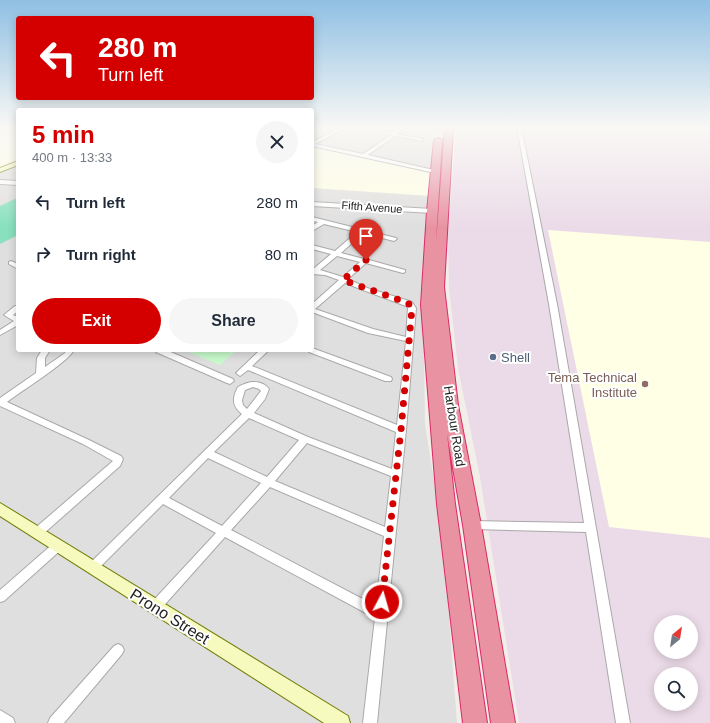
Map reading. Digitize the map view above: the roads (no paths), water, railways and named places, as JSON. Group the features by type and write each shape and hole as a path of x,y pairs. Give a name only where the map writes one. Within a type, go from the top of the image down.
{"highway":[{"name":"Harbour Road","path":"436,161 427,304 433,382 446,504 475,723"},
{"name":"Harbour Road","path":"447,161 438,287 450,405 472,525 503,723"}],"street":[{"path":"386,161 435,171"},
{"path":"525,161 553,304 589,528 623,723"},
{"path":"0,170 16,164"},
{"path":"0,182 16,183"},
{"name":"Fifth Avenue","path":"314,204 432,211"},
{"path":"314,220 394,239"},
{"path":"314,228 322,222"},
{"path":"314,271 362,231"},
{"path":"314,247 336,252 359,260 366,260 403,271"},
{"path":"16,260 11,264 16,266"},
{"path":"314,307 366,260"},
{"path":"314,272 322,272 411,306 410,340 370,723"},
{"path":"16,309 8,314 16,320"},
{"path":"314,310 371,330 410,340"},
{"path":"0,333 16,322"},
{"path":"314,351 388,379"},
{"path":"40,374 41,358 45,352"},
{"path":"0,402 69,352"},
{"path":"165,352 230,381"},
{"path":"263,352 243,370 401,430"},
{"path":"0,402 86,442 118,459 117,463 38,532"},
{"path":"92,568 246,413 305,439 395,474"},
{"path":"155,607 305,439"},
{"path":"207,453 268,482 390,534"},
{"path":"162,499 381,615"},
{"name":"Prono Street","path":"0,509 341,723"},
{"path":"472,525 589,528"},
{"path":"0,597 59,545"},
{"path":"55,723 118,650"},
{"path":"0,717 8,723"}],"place":[{"name":"Shell","path":"493,357"},
{"name":"Tema Technical Institute","path":"645,384"}]}
